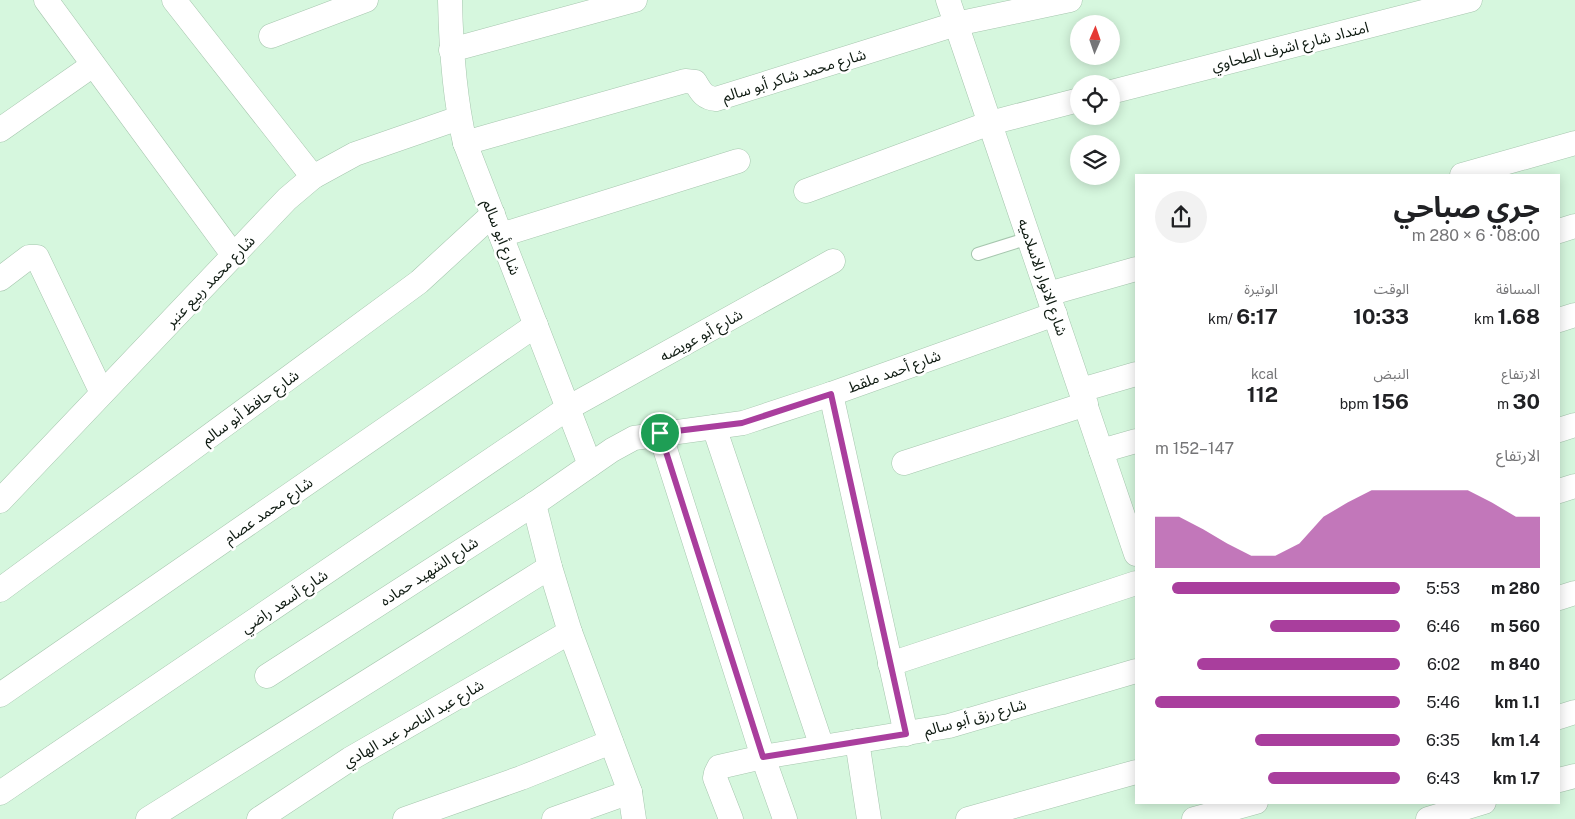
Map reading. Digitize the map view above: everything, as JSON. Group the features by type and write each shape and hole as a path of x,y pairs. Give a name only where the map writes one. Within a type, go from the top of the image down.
{"street":[{"path":"46,0 234,256"},
{"path":"174,0 313,177"},
{"path":"272,36 366,0"},
{"name":"شارع أبو سالم","path":"450,0 451,50 459,118 466,143 590,465"},
{"path":"451,50 635,0"},
{"name":"شارع الانوار الاسلاميه","path":"948,0 1135,551"},
{"path":"956,24 1070,0"},
{"name":"امتداد شارع اشرف الطحاوي","path":"1120,90 1470,0"},
{"name":"شارع محمد شاكر أبو سالم","path":"466,143 685,81 695,82 704,96 709,99 716,99 956,24"},
{"path":"0,130 93,65"},
{"path":"806,191 990,123 1070,102"},
{"name":"شارع محمد ربيع عنبر","path":"2,491 102,394 288,199 313,177 355,154 459,118"},
{"path":"1465,174 1575,142"},
{"path":"497,224 738,161"},
{"name":"شارع حافظ أبو سالم","path":"0,590 497,224"},
{"path":"1560,231 1575,226"},
{"path":"0,279 29,258 37,257 102,394"},
{"name":"شارع أبو عويضه","path":"568,408 833,261"},
{"name":"شارع أحمد ملقط","path":"590,465 634,438 742,423 831,394 1135,269"},
{"path":"1560,320 1575,315"},
{"name":"شارع محمد عصام","path":"0,695 536,325"},
{"path":"904,463 1084,397 1135,374"},
{"path":"831,394 906,734"},
{"name":"شارع أسعد راضي","path":"0,793 568,408"},
{"path":"1560,430 1575,425"},
{"path":"714,427 822,747"},
{"path":"660,433 763,757 786,819"},
{"path":"1101,451 1135,441"},
{"name":"شارع الشهيد حماده","path":"267,676 534,504 590,465"},
{"path":"1560,491 1575,486"},
{"path":"534,504 550,567 570,632 630,792 634,819"},
{"path":"148,819 550,567"},
{"path":"890,664 1135,583"},
{"path":"1560,598 1575,593"},
{"name":"شارع عبد الناصر عبد الهادي","path":"259,819 350,758 570,632"},
{"name":"شارع رزق أبو سالم","path":"731,819 715,778 719,767 763,757 949,726 1135,671"},
{"path":"1560,716 1575,712"},
{"path":"857,741 869,819"},
{"path":"405,819 521,778 611,742"},
{"path":"968,819 1135,772"},
{"path":"1560,780 1575,776"},
{"path":"554,819 630,792"},
{"path":"1194,819 1248,804"},
{"path":"1428,819 1477,804"}],"lane":[{"path":"978,254 1029,238"}],"route":[{"path":"831,394 906,734 763,757 660,433 742,423 831,394"}]}
